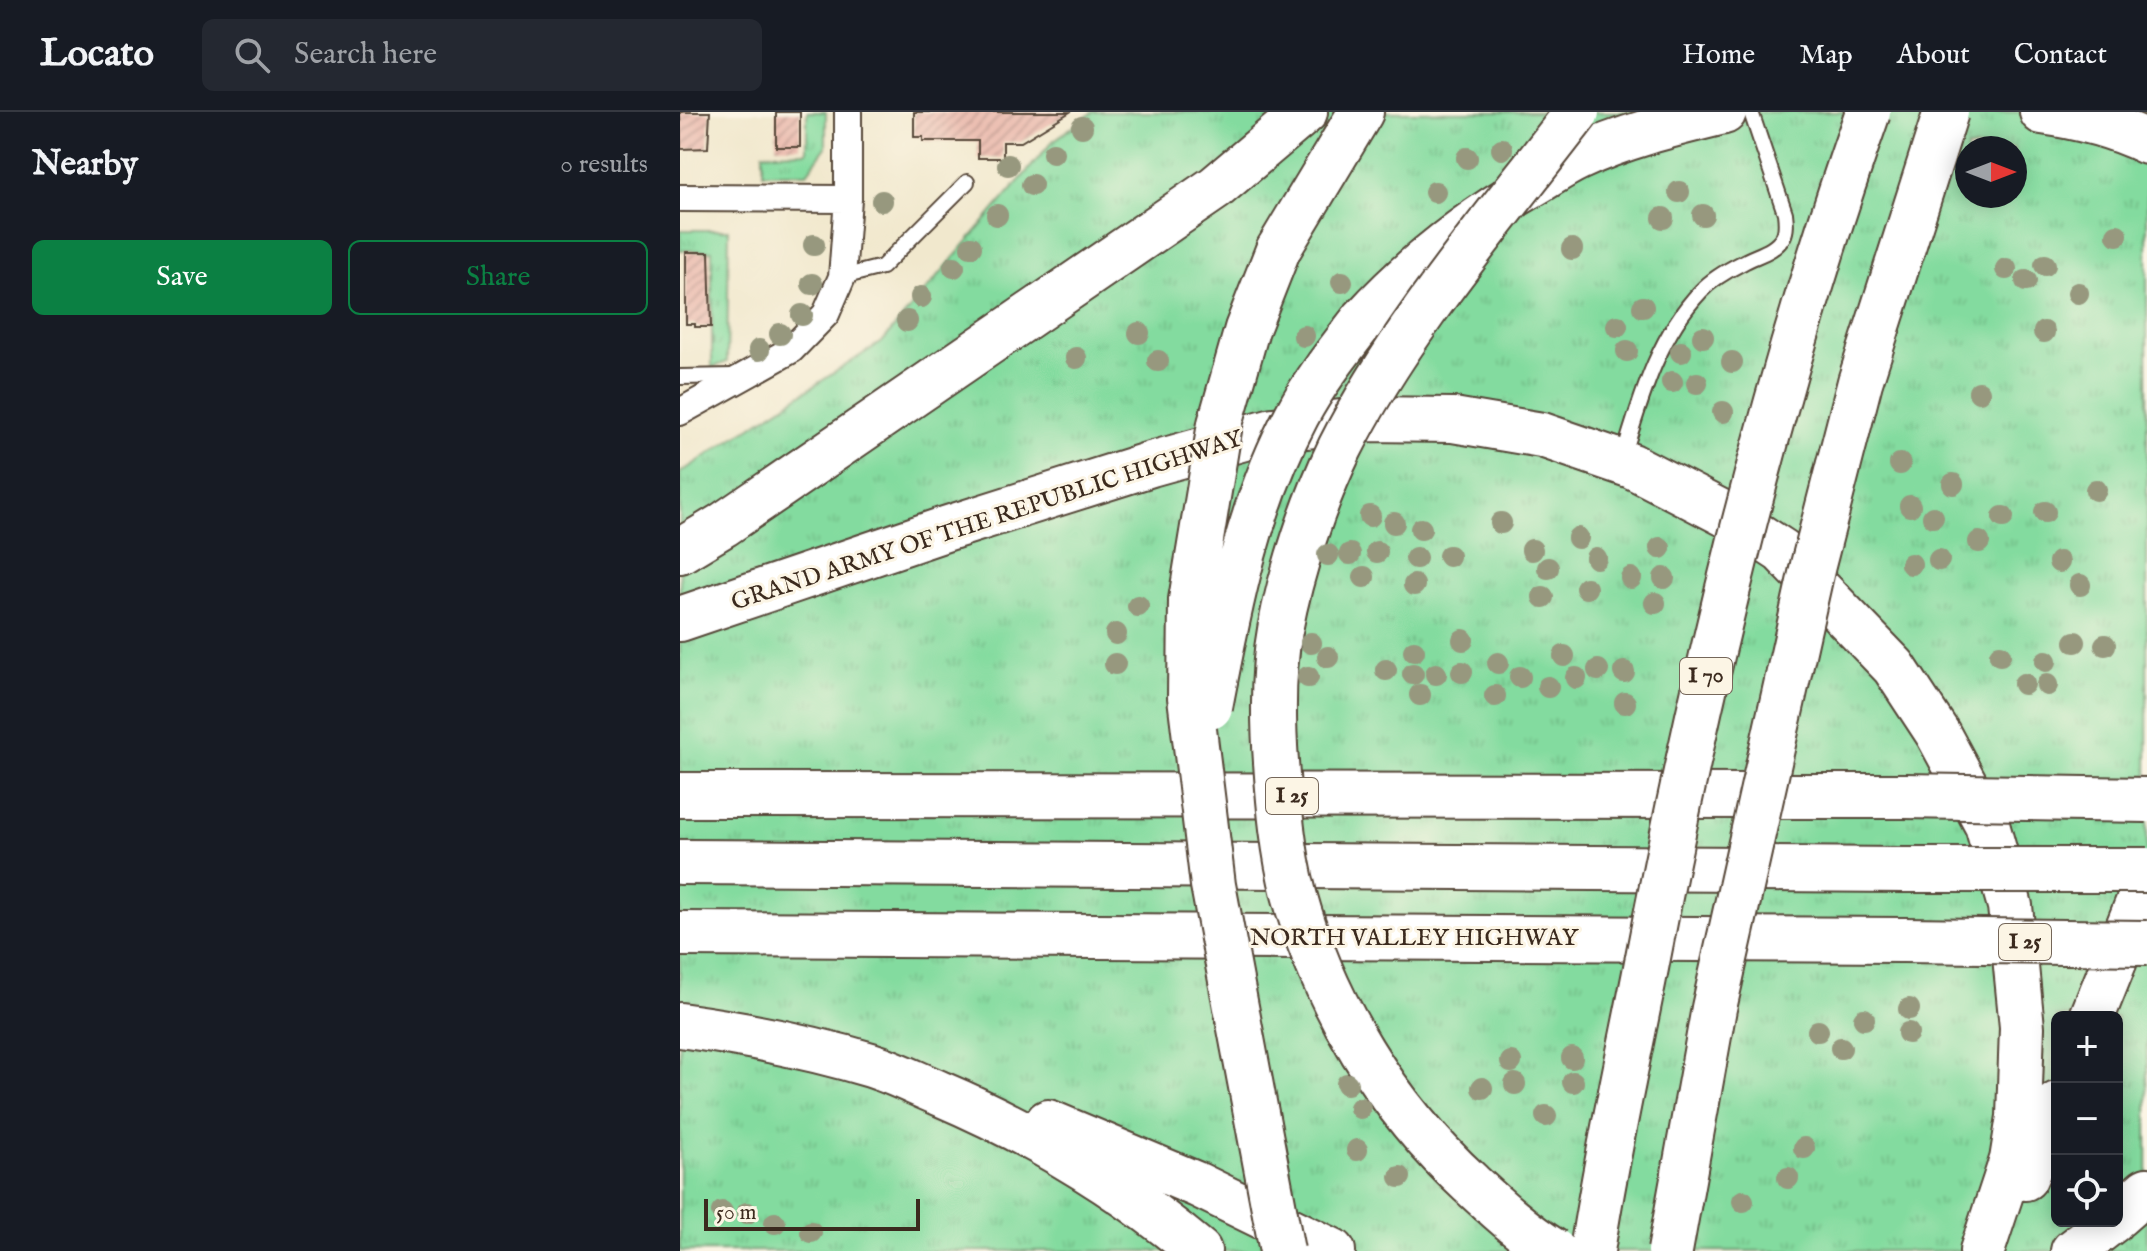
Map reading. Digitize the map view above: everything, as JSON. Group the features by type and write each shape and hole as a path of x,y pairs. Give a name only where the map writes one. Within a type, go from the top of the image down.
{"highway":[{"path":"680,551 736,516 1215,188 1305,112"},
{"path":"1282,1251 1213,885 1190,697 1191,600 1220,424 1247,329 1278,250 1361,112"},
{"path":"1554,1251 1495,1206 1443,1158 1401,1109 1352,1034 1317,963 1294,892 1279,811 1273,718 1280,631 1306,534 1340,448 1400,348 1577,112"},
{"path":"1213,885 1206,781 1210,709 1229,605 1244,544 1271,470 1324,370 1398,281 1494,208 1577,158 1648,131 1724,112"},
{"name":"I 70","path":"1592,1251 1678,796 1716,634 1798,328 1868,112"},
{"path":"1670,1251 1714,1008 1813,565 1860,382 1946,112"},
{"path":"2042,112 2071,116 2147,142"},
{"name":"GRAND ARMY OF THE REPUBLIC HIGHWAY","path":"680,619 945,529 1151,464 1273,430 1366,419 1453,420 1542,435 1621,462 1727,515 1782,551 1894,667 1938,734 1987,825 2010,906 2022,1027 2019,1117 2012,1160 1985,1251"},
{"name":"I 25","path":"680,795 1904,796 2147,800"},
{"path":"680,862 2147,870"},
{"path":"2094,1011 2147,880"},
{"name":"NORTH VALLEY HIGHWAY","path":"680,934 2147,943"},
{"path":"680,1025 797,1045 874,1066 1066,1129 1198,1185 1333,1251"},
{"path":"874,1066 1035,1137 1128,1197 1199,1251"},
{"path":"1985,1251 2036,1156 2051,1119"},
{"path":"2123,1211 2147,1190"},
{"path":"2073,1251 2104,1227"}],"street":[{"path":"680,412 791,350 826,314 842,277 848,199 848,112"},
{"path":"680,198 848,199"}],"lane":[{"path":"1621,462 1650,374 1678,320 1717,277 1743,261 1766,253 1783,239 1785,213 1751,112"},
{"path":"842,277 882,267 967,182"},
{"path":"680,377 744,376"}],"green space":[{"path":"807,112 826,112 826,147 807,173 763,173 763,153 807,152"},
{"path":"1093,112 2147,112 2147,1251 680,1251 680,473 883,341 1053,141"},
{"path":"680,230 729,230 727,362 712,368 712,251 680,250"}],"building":[{"path":"680,112 710,112 708,148 681,149"},
{"path":"776,112 800,112 800,147 776,147"},
{"path":"914,112 1070,112 1021,142 1003,142 1003,158 978,158 978,141 923,141 923,137 914,137"},
{"path":"686,252 709,252 711,327 686,324"}]}
